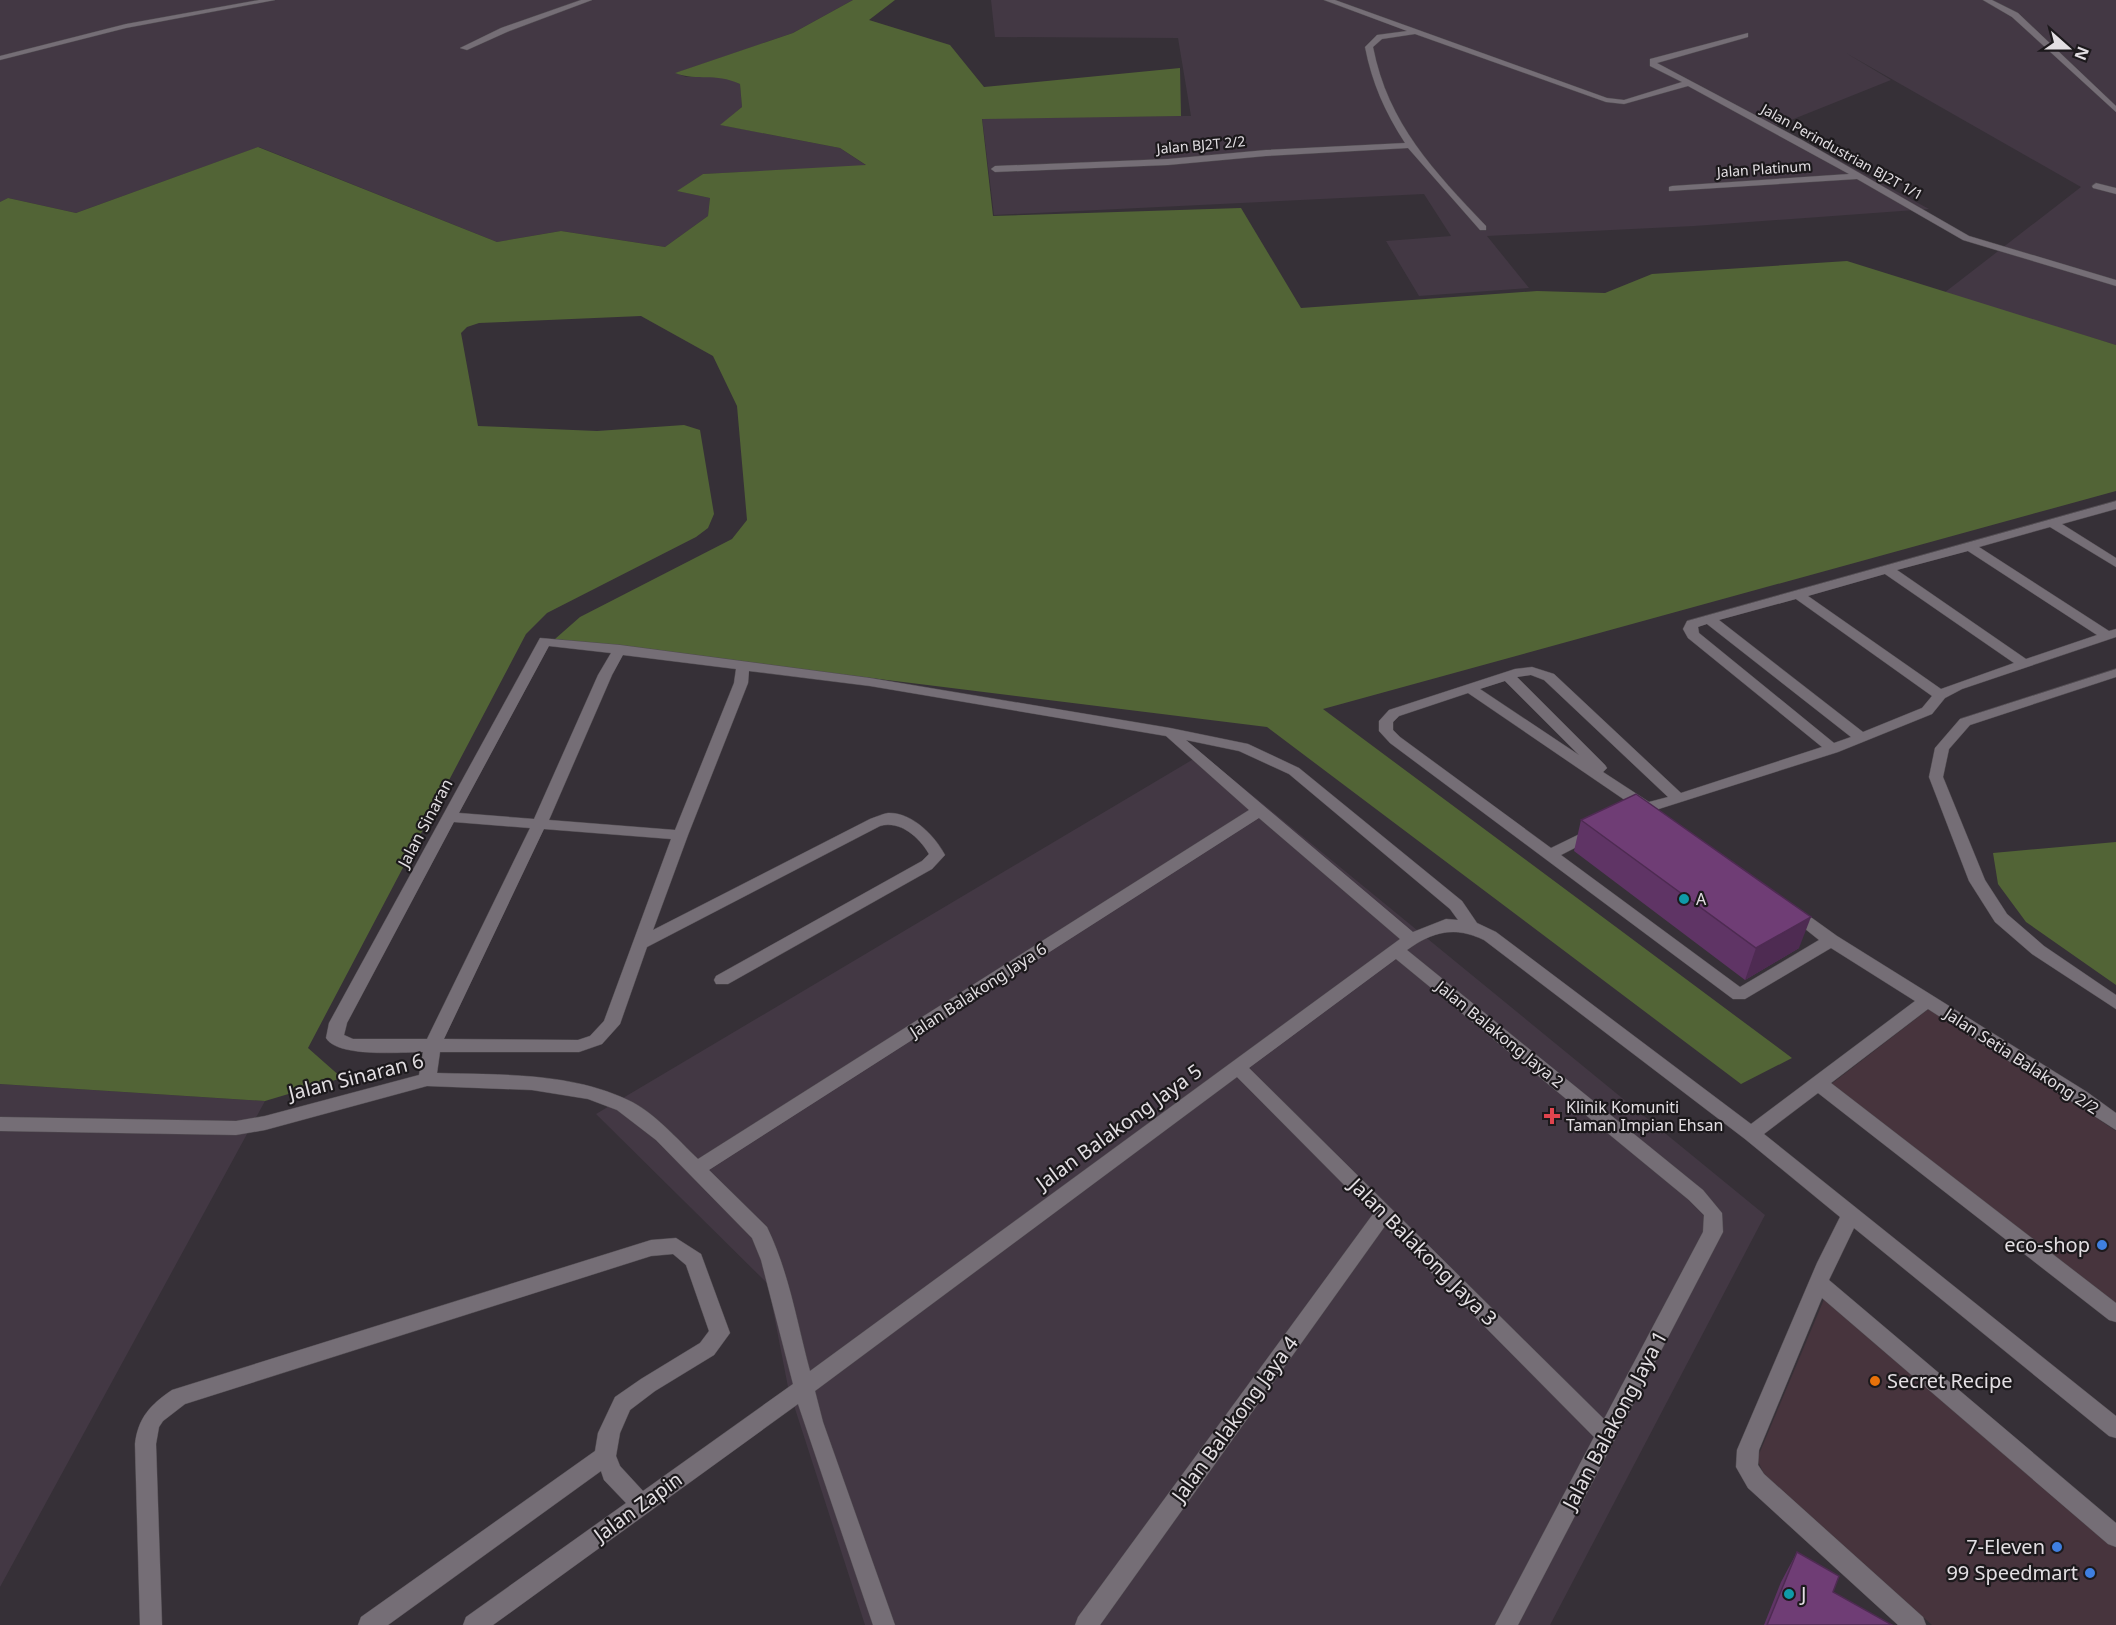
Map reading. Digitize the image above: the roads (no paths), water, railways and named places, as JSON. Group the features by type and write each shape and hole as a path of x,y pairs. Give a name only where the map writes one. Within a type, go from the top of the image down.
{"street":[{"path":"0,58 126,27 271,0"},
{"path":"464,48 504,30 588,0"},
{"path":"1328,0 1606,100 1624,102 1688,83"},
{"path":"1987,0 2015,15 2116,110"},
{"path":"1416,32 1380,37 1369,47 1370,57 1384,99 1410,145 1426,166 1483,228"},
{"name":"Jalan Perindustrian BJ2T 1/1","path":"1745,35 1653,61 1660,69 1976,242 2116,283"},
{"name":"Jalan BJ2T 2/2","path":"994,169 1168,162 1266,153 1410,145"},
{"name":"Jalan Platinum","path":"1672,189 1859,176"},
{"path":"2096,186 2116,191"},
{"path":"1833,749 1693,635 1690,628 1692,624 2116,505"},
{"path":"2052,523 2116,564"},
{"path":"1969,546 2112,634"},
{"path":"1888,570 2023,663"},
{"path":"1797,594 1940,695"},
{"path":"1709,620 1861,738"},
{"path":"1549,855 1645,807 1833,749 1927,711 1940,695 1957,686 2112,634"},
{"name":"Jalan Sinaran","path":"433,1045 351,1045 335,1038 338,1023 545,641 620,649"},
{"path":"427,1079 433,1045 539,825 605,675 620,649 870,681 1059,715 1170,732 1243,747 1294,771 1456,905 1471,927 1490,936 1751,1134 2116,1429"},
{"path":"433,1045 579,1046 596,1040 611,1024 680,835 741,683 743,666"},
{"path":"1677,797 1549,677 1532,671 1506,675 1394,713 1386,721 1386,731 1738,995 1831,940"},
{"path":"2116,673 1965,722 1942,748 1936,777 1977,881 2001,918 2038,950 2116,1003"},
{"path":"1506,675 1626,794"},
{"path":"1469,688 1664,820"},
{"name":"Jalan Balakong Jaya 2","path":"1170,732 1259,810 1404,944 1713,1212"},
{"name":"Jalan Balakong Jaya 6","path":"697,1169 1259,810"},
{"path":"449,817 680,835"},
{"path":"642,943 875,822 890,818 905,823 934,846 937,855 927,865 723,980"},
{"name":"Jalan Setia Balakong 2/2","path":"1775,900 1831,940 2081,1097 2116,1123"},
{"name":"Jalan Balakong Jaya 5","path":"803,1388 1404,944 1446,925 1471,927"},
{"path":"1751,1134 1928,1000"},
{"name":"Jalan Balakong Jaya 3","path":"1238,1067 1607,1437"},
{"name":"Jalan Sinaran 6","path":"0,1124 236,1128 265,1123 427,1079 532,1083 590,1093 623,1106 662,1135 760,1233 771,1260 803,1388 884,1625"},
{"path":"1818,1083 2116,1314"},
{"name":"Jalan Balakong Jaya 1","path":"1506,1625 1713,1232 1713,1212"},
{"name":"Jalan Balakong Jaya 4","path":"1086,1625 1384,1213"},
{"path":"1850,1216 1748,1450 1747,1467 1756,1481 1915,1625"},
{"path":"151,1625 144,1456 146,1431 155,1412 178,1397 651,1248 676,1246 694,1260 720,1333 707,1349 622,1404 609,1433 605,1456 612,1473 641,1504"},
{"path":"1820,1284 2116,1537"},
{"name":"Jalan Zapin","path":"474,1625 803,1388"},
{"path":"369,1625 605,1456"}],"place":[{"name":"A","path":"1684,899"},
{"name":"Klinik Komuniti Taman Impian Ehsan","path":"1552,1116"},
{"name":"eco-shop","path":"2102,1245"},
{"name":"Secret Recipe","path":"1875,1381"},
{"name":"7-Eleven","path":"2057,1547"},
{"name":"99 Speedmart","path":"2090,1573"},
{"name":"J","path":"1789,1594"}]}
